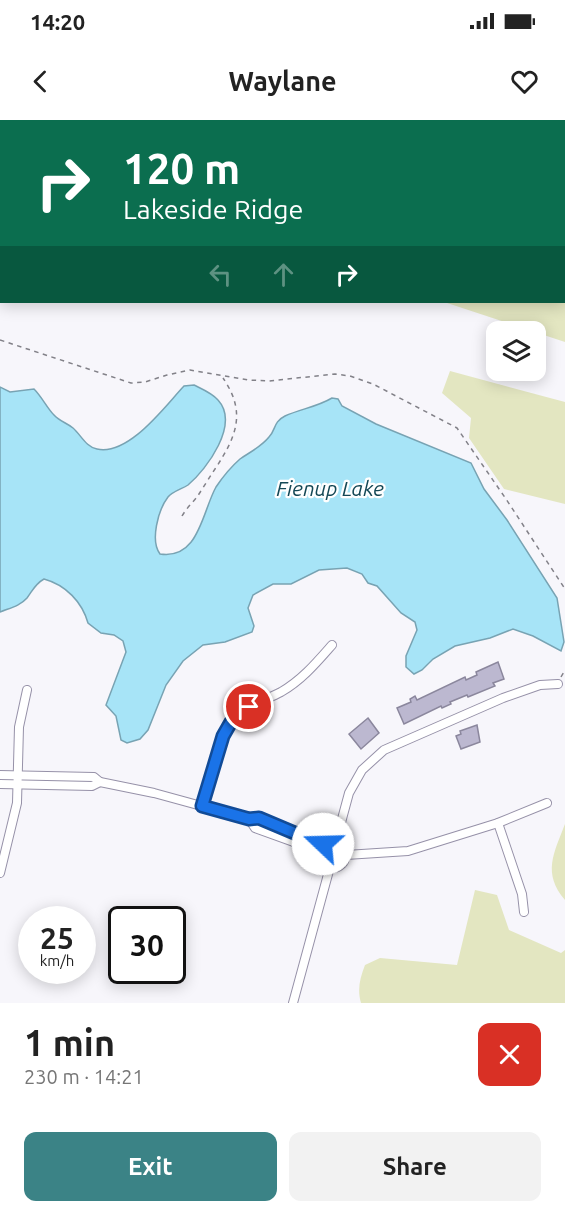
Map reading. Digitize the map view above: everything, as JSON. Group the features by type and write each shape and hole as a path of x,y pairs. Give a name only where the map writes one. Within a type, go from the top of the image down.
{"street":[{"path":"202,806 223,736 231,722 249,707 282,691 305,674 332,645"},
{"path":"336,841 349,793 362,770 384,750 503,698 540,685 558,684"},
{"path":"0,873 17,803 19,727 27,690"},
{"path":"0,774 94,777 100,782 154,793 249,819 255,828 302,845 308,843 320,847"},
{"path":"0,784 92,786 100,782"},
{"path":"346,855 408,851 498,822 547,803"},
{"path":"498,822 522,894 524,912"},
{"path":"327,841 336,841 343,846 346,855 339,866 330,867 320,860 320,847 327,841"},
{"path":"293,1003 330,867"}],"path":[{"path":"0,340 131,383 145,382 190,370 223,377 268,381 335,374 350,376 373,384 453,425 469,444 565,589"},
{"path":"182,516 228,449 235,433 237,420 235,400 223,377"}],"green space":[{"path":"447,303 565,303 565,342 546,336 546,321 501,321"},
{"path":"450,371 565,402 565,504 504,489 469,438 471,418 442,393"},
{"path":"565,824 565,900 554,881 552,863"},
{"path":"475,890 497,895 509,930 561,953 565,950 565,1003 361,1003 359,993 365,965 380,958 457,965"}],"water":[{"name":"Fienup Lake","path":"194,385 218,400 224,410 223,433 212,457 196,478 172,493 164,503 156,526 157,548 160,554 173,554 183,550 191,542 218,484 240,459 266,441 281,418 332,398 338,399 342,406 376,424 471,463 484,489 507,520 557,598 564,642 561,651 533,636 513,629 490,638 455,646 414,674 406,667 406,656 417,630 415,622 401,613 377,586 368,583 362,574 347,568 319,570 291,584 273,584 253,595 248,608 254,626 252,632 225,642 203,645 183,661 166,685 148,730 140,739 127,743 121,740 116,716 106,705 126,652 123,641 114,635 101,633 88,623 82,608 72,595 59,585 44,579 21,603 0,612 0,387 10,392 34,389 51,412 73,428 90,446 97,449 109,449 134,437 157,417 184,386"}],"building":[{"path":"498,662 504,679 493,683 495,686 450,702 451,704 442,708 441,706 404,724 397,708 411,702 410,699 415,696 417,700 465,677 466,680 477,675 476,672"},
{"path":"368,718 379,733 361,749 349,734"},
{"path":"477,725 480,742 461,749 456,736 461,734 460,731"}],"route":[{"path":"249,707 231,722 223,736 202,806 249,819 259,818 304,837 308,843 320,847 323,844"}]}
